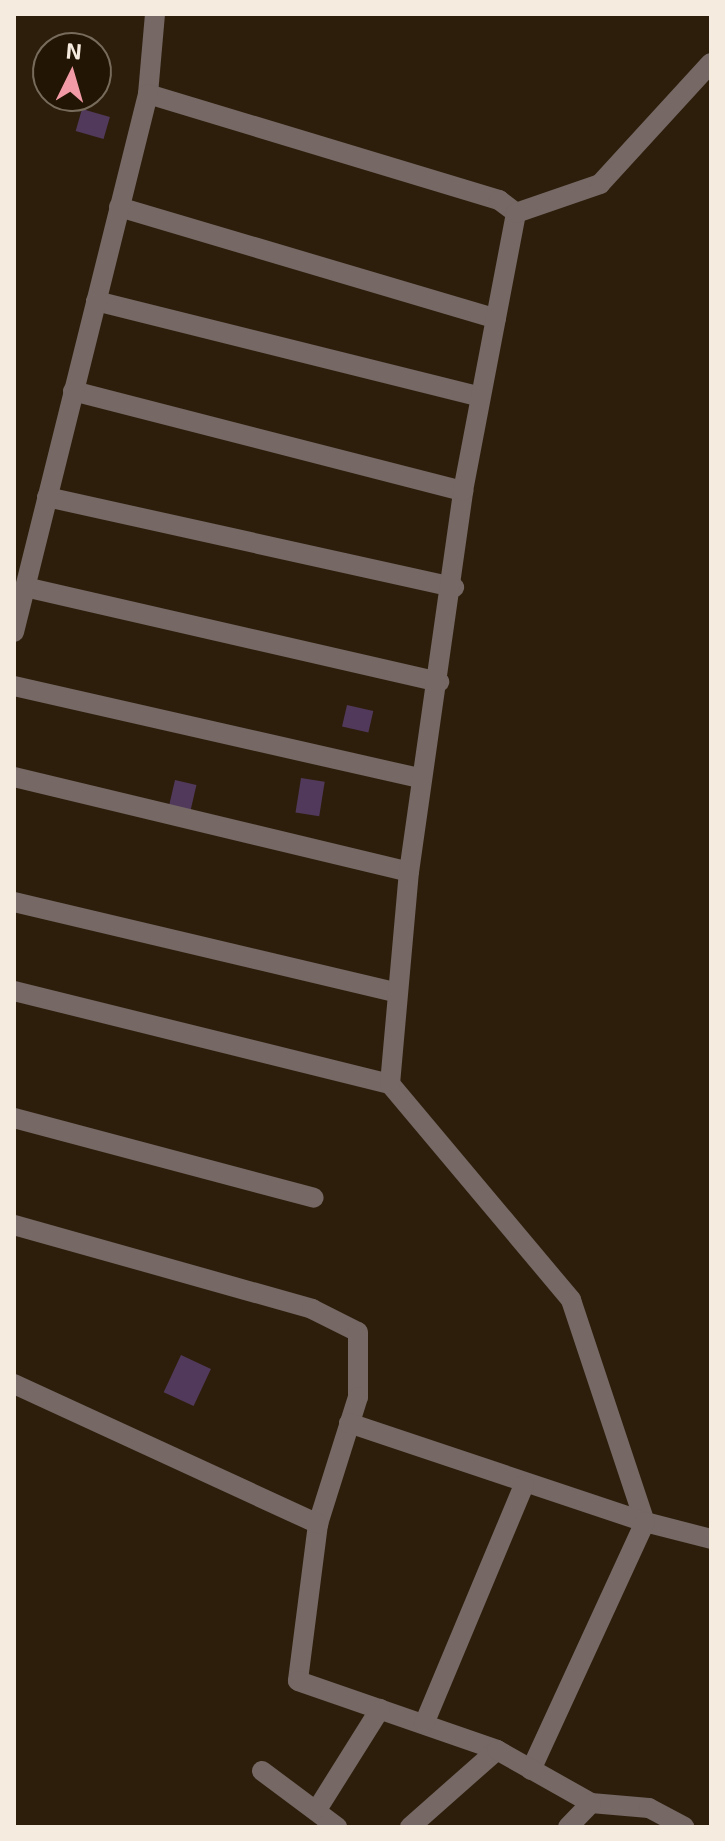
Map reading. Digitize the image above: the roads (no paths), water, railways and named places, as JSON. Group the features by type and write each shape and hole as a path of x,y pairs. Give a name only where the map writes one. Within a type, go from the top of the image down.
{"street":[{"path":"14,632 148,94 155,14"},
{"path":"516,213 600,184 711,63"},
{"path":"148,94 499,200 516,213"},
{"path":"119,207 496,319"},
{"path":"390,1084 409,872 454,587 463,491 478,396 516,213"},
{"path":"96,301 478,396"},
{"path":"73,391 463,491"},
{"path":"47,497 454,587"},
{"path":"25,587 439,682"},
{"path":"14,686 422,779"},
{"path":"14,777 409,872"},
{"path":"14,902 396,992"},
{"path":"14,991 390,1084 571,1300 645,1522 531,1770"},
{"path":"14,1118 314,1198"},
{"path":"14,1225 334,1316 358,1332 358,1397 318,1524 298,1681 497,1750 591,1803 649,1808 684,1827"},
{"path":"14,1384 318,1524"},
{"path":"349,1423 524,1485 711,1539"},
{"path":"424,1724 524,1485"},
{"path":"318,1808 380,1709"},
{"path":"410,1827 497,1750"},
{"path":"262,1771 318,1808 337,1827"},
{"path":"568,1827 591,1803"}]}
